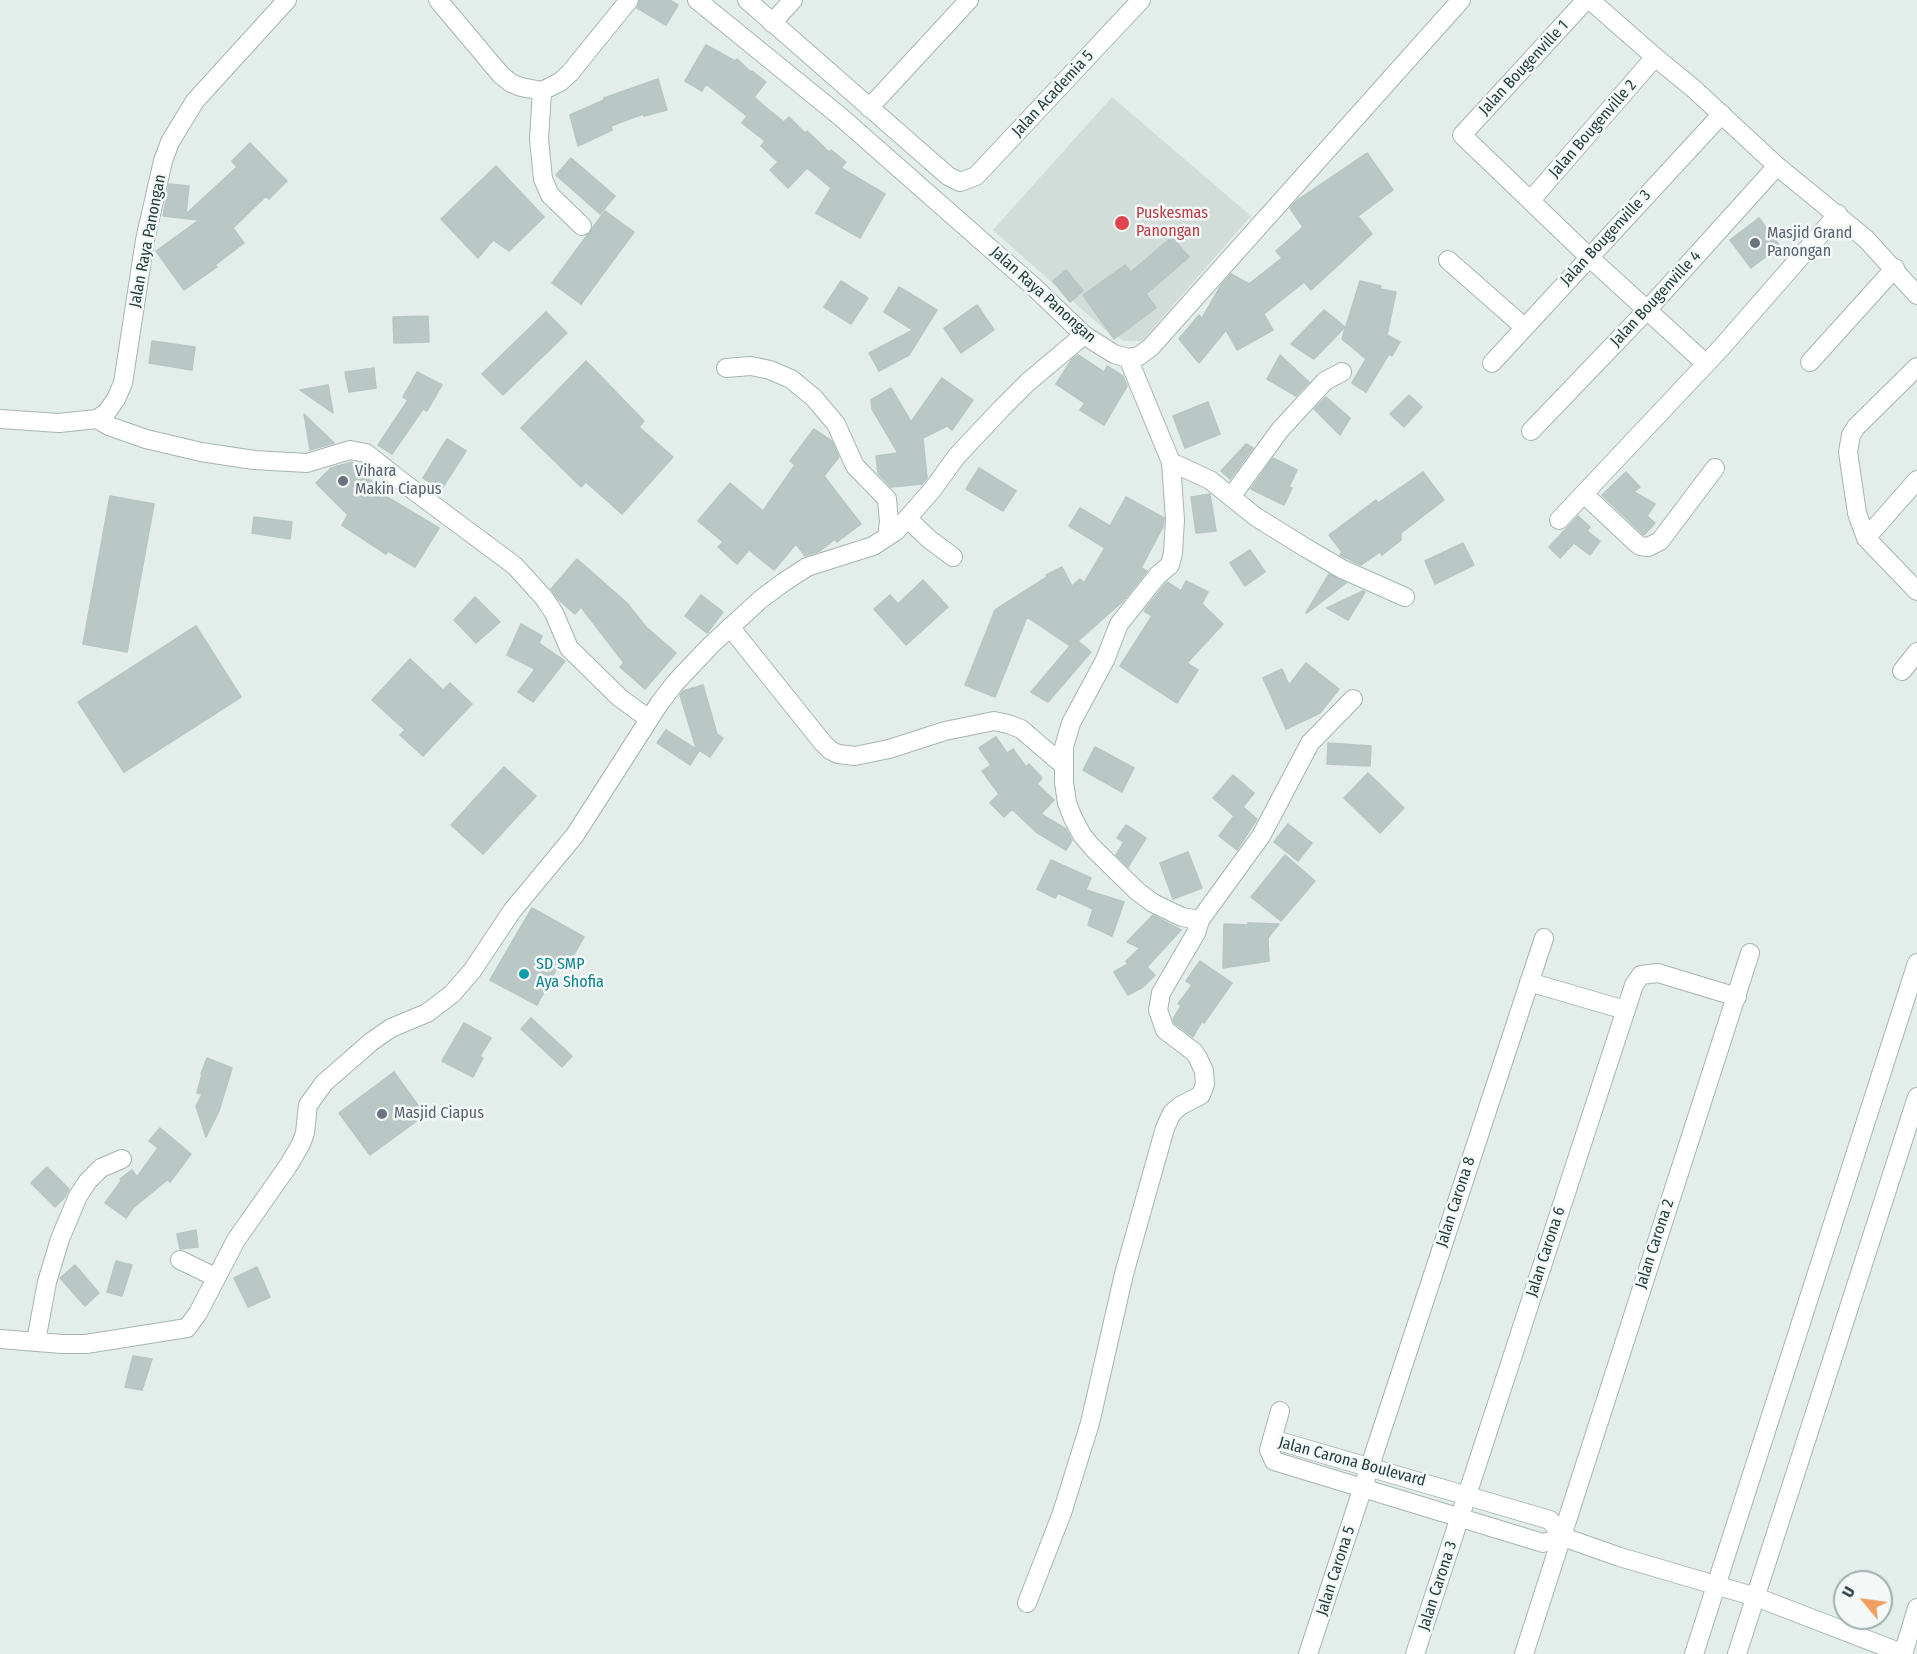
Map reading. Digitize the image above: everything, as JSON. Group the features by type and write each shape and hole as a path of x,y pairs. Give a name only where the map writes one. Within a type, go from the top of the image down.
{"street":[{"name":"Jalan Raya Panongan","path":"97,419 107,412 123,383 146,240 163,161 170,142 195,101 287,0"},
{"path":"438,0 501,75 521,87 542,91 561,82 570,73 629,0"},
{"name":"Jalan Raya Panongan","path":"697,0 842,118 1034,287 1084,335 1114,354 1128,358"},
{"path":"747,0 869,108 969,0"},
{"path":"772,22 793,0"},
{"name":"Jalan Academia 5","path":"869,108 948,176 960,182 976,176 1141,0"},
{"path":"1200,920 1169,912 1137,891 1082,835 1067,803 1063,765 1064,747 1071,723 1105,660 1119,624 1158,575 1170,565 1175,535 1171,462 1128,358 1139,356 1151,347 1461,0"},
{"path":"1588,0 1722,114 1777,166 1866,238 1917,295"},
{"name":"Jalan Bougenville 1","path":"1531,200 1462,135 1588,0"},
{"name":"Jalan Bougenville 2","path":"1531,200 1655,57"},
{"path":"542,91 539,139 543,179 550,195 582,226"},
{"name":"Jalan Bougenville 3","path":"1492,363 1722,114"},
{"name":"Jalan Bougenville 4","path":"1531,431 1648,309 1777,166"},
{"path":"1531,200 1589,257 1705,363"},
{"path":"1559,520 1721,348 1838,214"},
{"path":"1448,260 1524,327"},
{"path":"1810,362 1895,268"},
{"path":"0,1339 86,1344 187,1328 198,1313 236,1240 301,1144 305,1134 308,1105 324,1083 371,1042 391,1028 433,1009 459,986 472,971 512,911 575,835 649,719 675,683 711,645 761,599 807,567 873,546 887,537 908,519 956,457 1001,409 1048,364 1084,335"},
{"path":"726,368 751,366 770,370 791,379 814,398 836,424 855,466 886,499 889,522 887,537"},
{"path":"1917,367 1856,427 1848,443 1854,497 1866,538 1917,590"},
{"path":"1231,497 1280,430 1325,381 1342,372"},
{"path":"0,419 58,423 97,419 124,432 154,441 201,452 254,460 307,463 350,450 366,453 515,566 554,613 568,648 620,698 649,719"},
{"path":"1171,462 1210,480 1269,525 1342,569 1405,597"},
{"path":"1585,495 1635,542 1640,546 1648,547 1660,541 1715,468"},
{"path":"1866,538 1917,480"},
{"path":"908,519 953,557"},
{"path":"730,627 823,743 838,754 855,756 889,749 945,731 994,721 1021,729 1063,765"},
{"path":"1902,671 1917,652"},
{"path":"1027,1603 1062,1513 1090,1423 1126,1265 1165,1128 1176,1109 1197,1099 1204,1090 1206,1077 1202,1064 1194,1053 1165,1030 1158,1010 1161,993 1196,933 1200,920 1261,836 1310,743 1353,699"},
{"name":"Jalan Carona 8","path":"1363,1488 1544,938"},
{"name":"Jalan Carona 2","path":"1524,1654 1642,1283 1737,997 1749,953"},
{"path":"1694,1654 1917,963"},
{"name":"Jalan Carona 6","path":"1461,1518 1634,985 1641,975 1658,973 1737,997"},
{"path":"1529,982 1625,1010"},
{"path":"1737,1654 1917,1097"},
{"path":"36,1341 47,1282 60,1239 78,1196 101,1168 122,1159"},
{"path":"180,1260 215,1277"},
{"path":"1272,1439 1280,1411"},
{"name":"Jalan Carona Boulevard","path":"1563,1537 1544,1543 1274,1461 1269,1450 1272,1439 1550,1520 1563,1537 1620,1557 1756,1597 1907,1652"},
{"name":"Jalan Carona 5","path":"1308,1654 1363,1488"},
{"name":"Jalan Carona 3","path":"1415,1654 1461,1518"},
{"path":"1907,1652 1917,1608"}],"shaded area":[{"name":"Puskesmas Panongan","path":"1112,97 1251,216 1142,341 1124,341 1104,329 993,230"}],"building":[{"path":"640,0 670,0 678,5 666,25 637,8"},
{"path":"706,45 735,61 737,59 766,82 754,97 784,122 789,117 829,152 831,150 846,162 841,168 885,194 860,238 816,213 831,188 807,168 788,188 770,170 778,162 761,146 765,141 742,123 747,116 706,84 702,91 685,81"},
{"path":"658,79 667,110 644,116 643,114 611,126 612,130 578,146 570,115 604,98"},
{"path":"250,143 287,181 269,199 266,196 233,228 244,243 215,265 217,267 184,290 156,251 199,220 163,216 169,184 189,186 186,214 237,167 232,161"},
{"path":"1367,153 1393,190 1358,216 1372,234 1311,290 1304,282 1264,314 1273,330 1237,350 1226,330 1199,363 1179,339 1199,315 1202,318 1221,285 1231,274 1249,284 1282,258 1276,251 1303,227 1290,208 1296,201"},
{"path":"571,158 615,196 600,214 556,175"},
{"path":"496,166 544,217 509,251 493,240 478,258 441,219"},
{"path":"605,211 634,232 581,304 552,283"},
{"name":"Masjid Grand Panongan","path":"1759,218 1780,246 1751,268 1730,240"},
{"path":"1172,237 1189,257 1146,294 1156,308 1114,339 1083,295 1125,265 1131,272"},
{"path":"1066,270 1083,291 1070,302 1053,281"},
{"path":"841,281 868,298 851,324 824,307"},
{"path":"1360,281 1381,286 1380,289 1396,292 1387,335 1400,342 1392,356 1389,354 1366,392 1352,383 1366,359 1342,339"},
{"path":"899,287 937,310 909,355 879,371 869,353 913,330 884,312"},
{"path":"977,305 994,330 961,353 944,328"},
{"path":"1324,310 1345,327 1314,359 1291,344"},
{"path":"546,312 567,333 503,395 482,374"},
{"path":"428,316 429,342 394,343 393,317"},
{"path":"152,341 195,347 192,370 149,363"},
{"path":"1078,355 1104,372 1107,366 1123,376 1127,386 1104,425 1080,410 1085,403 1056,384 1072,359"},
{"path":"1280,355 1309,382 1296,396 1267,379"},
{"path":"586,361 644,421 639,427 673,457 622,514 586,482 581,487 521,428"},
{"path":"374,368 376,388 349,392 345,372"},
{"path":"417,372 442,385 427,411 423,409 392,454 378,445 408,400 403,397"},
{"path":"942,378 973,400 952,430 947,426 923,438 927,478 922,484 891,487 878,473 876,456 898,453 872,409 871,400 891,388 911,422"},
{"path":"328,385 333,413 300,390"},
{"path":"1409,395 1422,407 1404,427 1390,414"},
{"path":"1326,397 1350,418 1340,435 1314,409"},
{"path":"1208,402 1220,434 1185,448 1173,416"},
{"path":"304,414 334,443 310,450"},
{"path":"814,429 832,441 839,457 824,476 861,524 837,542 835,539 820,551 805,556 796,544 774,570 749,550 737,564 718,547 723,542 698,521 730,483 763,511 795,465 790,461"},
{"path":"447,439 466,451 441,490 423,478"},
{"path":"1246,444 1253,448 1230,479 1221,471"},
{"path":"1273,458 1297,470 1284,505 1251,489"},
{"path":"352,462 388,495 387,497 439,528 415,567 388,551 386,554 342,525 348,515 316,483 331,468"},
{"path":"979,468 1016,491 1003,511 966,489"},
{"path":"1423,472 1444,500 1401,533 1401,540 1382,555 1380,552 1361,565 1340,555 1342,552 1329,535 1376,500 1378,503"},
{"path":"1626,472 1640,487 1634,492 1655,504 1647,516 1655,523 1644,535 1602,495"},
{"path":"1210,494 1216,531 1196,533 1191,497"},
{"path":"110,496 154,504 127,652 83,644"},
{"path":"1126,497 1164,518 1163,527 1141,568 1147,571 1122,602 1078,641 1091,652 1048,702 1031,692 1070,646 1027,617 995,697 965,685 995,610 1047,577 1046,575 1062,567 1072,586 1080,579 1084,583 1105,548 1069,526 1080,508 1110,526"},
{"path":"1578,516 1590,527 1587,531 1600,541 1590,555 1574,543 1560,558 1549,547"},
{"path":"254,517 292,522 290,539 252,533"},
{"path":"1463,543 1474,565 1435,584 1425,561"},
{"path":"1250,550 1265,572 1245,586 1230,563"},
{"path":"577,559 627,603 646,627 676,653 645,689 620,667 624,663 581,607 575,614 558,599 551,589"},
{"path":"1329,574 1346,583 1306,613"},
{"path":"923,580 948,607 906,645 874,609 890,595 898,604"},
{"path":"1186,581 1208,592 1202,604 1223,624 1187,663 1198,670 1177,703 1120,666 1152,616 1144,611 1167,582 1181,591"},
{"path":"1365,592 1348,620 1327,608"},
{"path":"701,595 723,612 707,633 685,616"},
{"path":"475,597 500,622 476,643 454,620"},
{"path":"521,624 542,636 539,643 565,661 533,702 518,692 535,669 507,655"},
{"path":"196,626 241,697 124,772 78,702"},
{"path":"410,659 443,690 450,683 472,704 423,756 400,735 405,730 372,700"},
{"path":"1306,663 1339,689 1320,713 1286,729 1263,678 1282,669 1289,685"},
{"path":"703,685 717,734 723,738 710,757 696,748 680,695 683,691"},
{"path":"666,730 699,751 690,765 657,743"},
{"path":"996,737 1007,753 1013,749 1026,767 1029,764 1042,778 1037,784 1054,800 1041,814 1066,829 1072,840 1066,850 1036,832 1012,809 1004,817 990,803 999,794 982,771 991,765 979,748"},
{"path":"1328,743 1371,746 1370,766 1327,764"},
{"path":"1095,747 1134,768 1122,792 1083,770"},
{"path":"504,767 536,796 483,854 451,825"},
{"path":"1368,773 1404,808 1380,833 1344,798"},
{"path":"1233,775 1254,793 1243,807 1257,819 1237,850 1219,836 1234,816 1213,798"},
{"path":"1288,824 1312,843 1298,861 1274,842"},
{"path":"1126,825 1146,838 1128,867 1116,855 1124,842 1117,838"},
{"path":"1188,852 1202,888 1173,899 1160,863"},
{"path":"1285,855 1315,881 1281,921 1251,897"},
{"path":"1051,860 1091,878 1086,890 1124,902 1112,936 1088,925 1093,909 1058,893 1055,898 1037,889"},
{"path":"532,908 584,937 567,967 560,963 537,1005 490,980"},
{"path":"1153,915 1181,930 1147,967 1155,975 1143,987 1128,995 1114,972 1128,964 1126,961 1140,948 1127,942"},
{"path":"1248,923 1279,924 1268,938 1269,961 1223,968 1224,924 1248,925"},
{"path":"1200,961 1232,983 1204,1023 1202,1021 1193,1037 1174,1023 1173,1019 1181,1006 1178,1004 1192,985 1186,981"},
{"path":"531,1018 572,1056 562,1067 521,1029"},
{"path":"464,1023 491,1038 480,1056 483,1058 473,1077 442,1061"},
{"path":"207,1058 232,1068 219,1111 206,1137 196,1106 202,1094 197,1093"},
{"name":"Masjid Ciapus","path":"394,1072 425,1115 370,1155 339,1113"},
{"path":"160,1128 191,1154 170,1182 167,1180 133,1208 126,1218 105,1203 121,1181 120,1179 132,1170 137,1177 158,1148 149,1141"},
{"path":"47,1167 69,1189 55,1207 31,1183"},
{"path":"196,1230 198,1247 180,1249 177,1234"},
{"path":"116,1261 132,1265 122,1296 107,1292"},
{"path":"75,1265 99,1293 85,1306 60,1278"},
{"path":"257,1267 270,1297 248,1307 234,1278"},
{"path":"133,1356 152,1359 142,1390 125,1387"}],"place":[{"name":"Puskesmas Panongan","path":"1122,223"},
{"name":"Masjid Grand Panongan","path":"1755,243"},
{"name":"Vihara Makin Ciapus","path":"343,481"},
{"name":"SD SMP Aya Shofia","path":"524,974"},
{"name":"Masjid Ciapus","path":"382,1114"}]}
